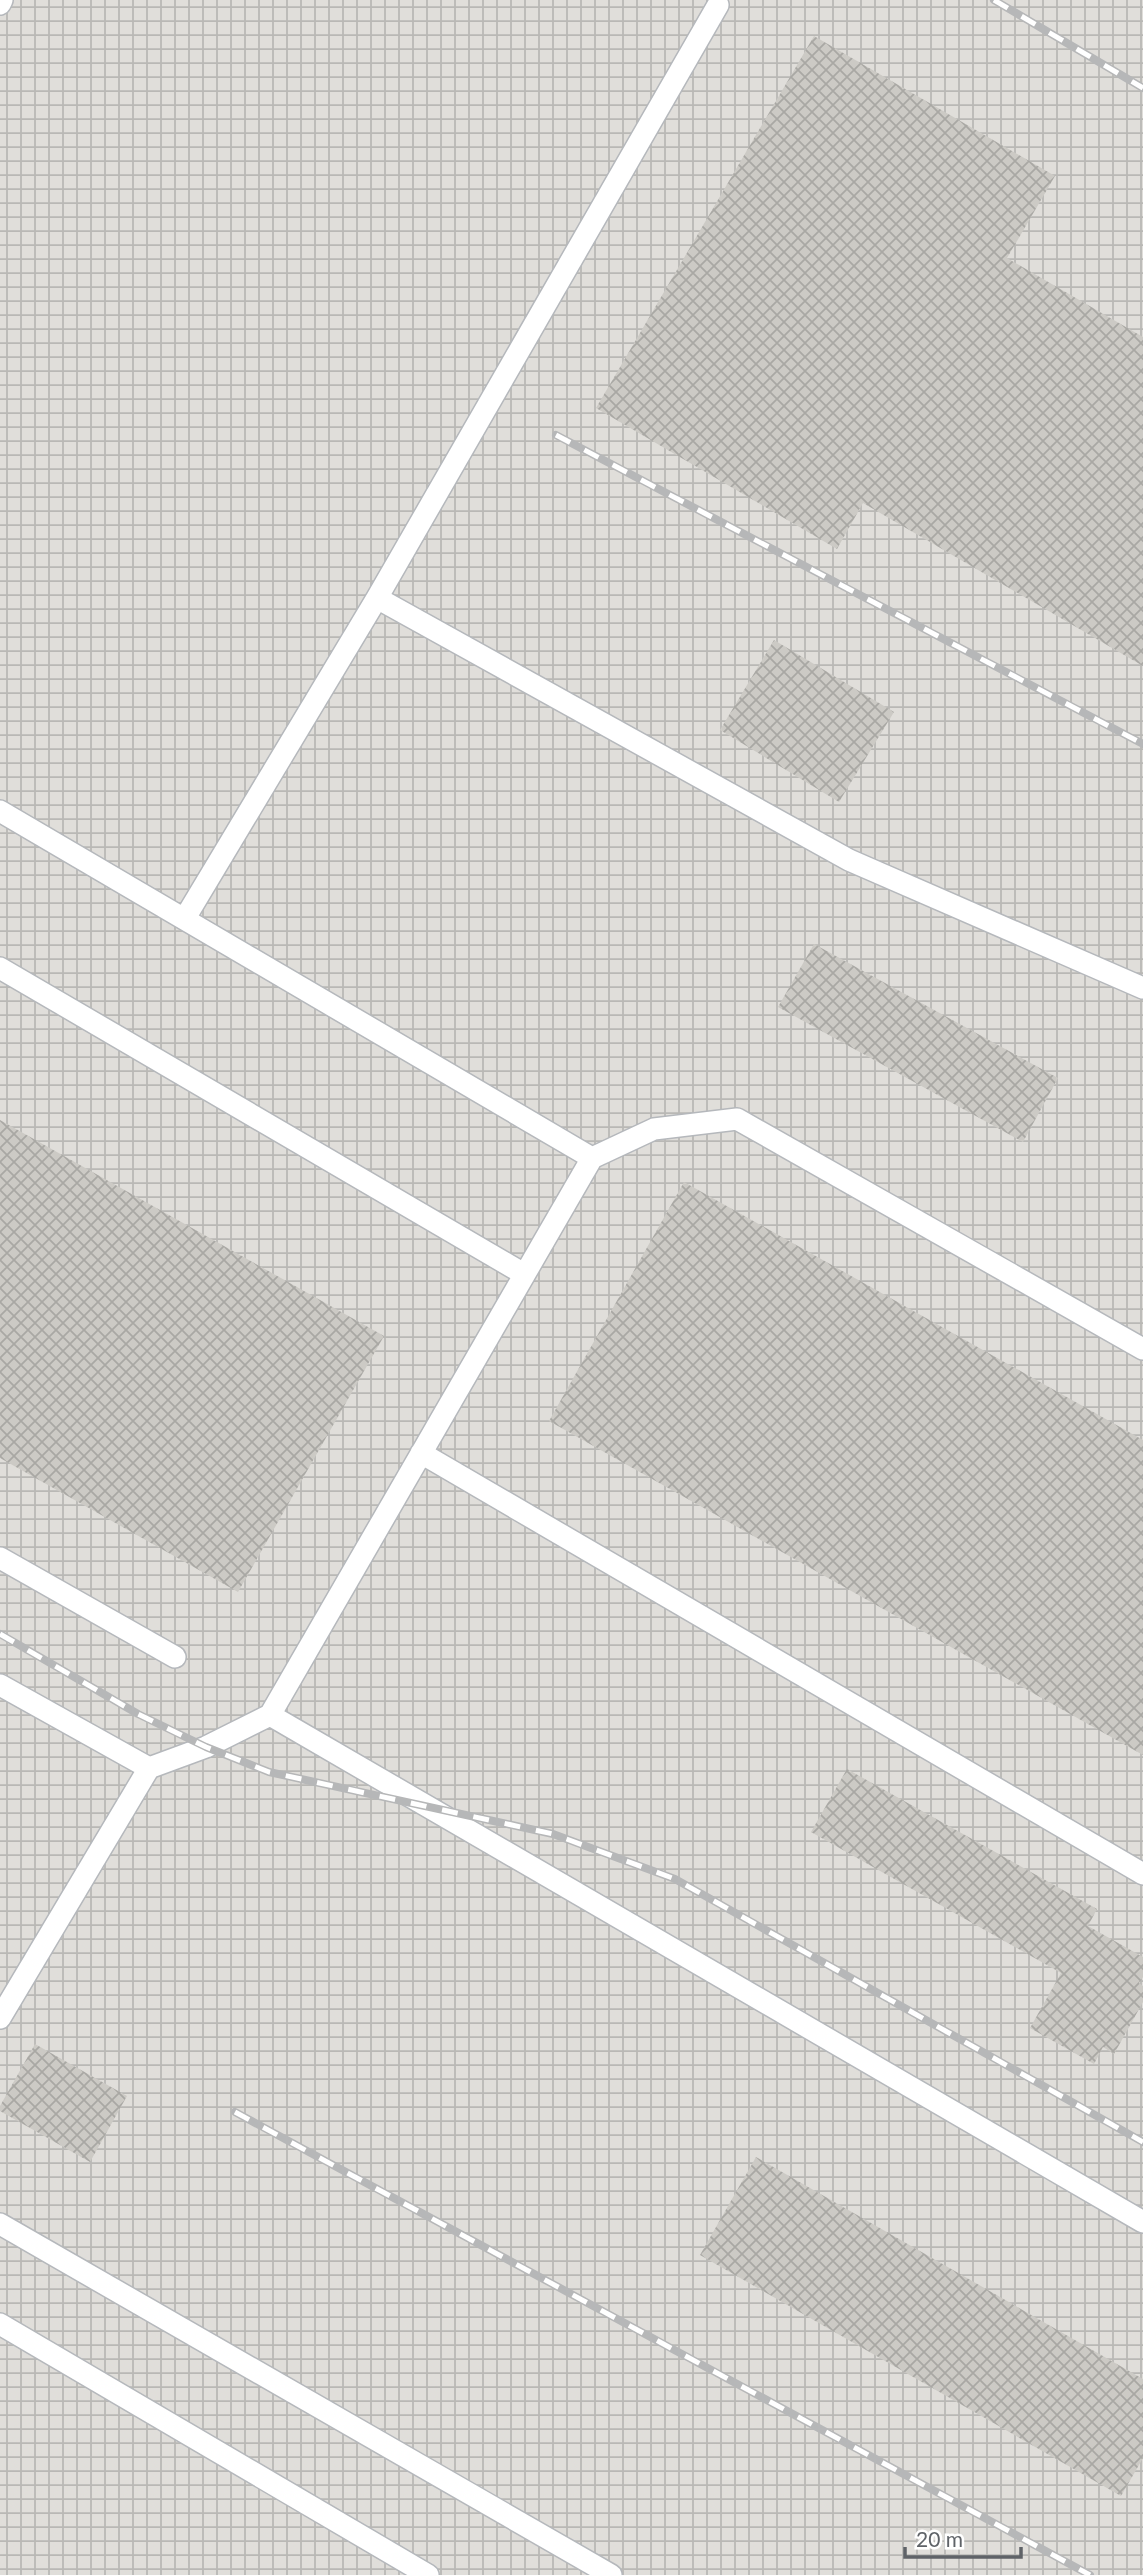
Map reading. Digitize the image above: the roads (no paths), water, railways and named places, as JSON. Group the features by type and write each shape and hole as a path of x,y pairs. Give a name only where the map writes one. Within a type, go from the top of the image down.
{"lane":[{"path":"185,919 377,598 718,5"},
{"path":"377,598 849,860 1143,988"},
{"path":"0,811 592,1158"},
{"path":"0,968 524,1274"},
{"path":"0,2018 149,1768 206,1747 270,1715 592,1158 654,1129 737,1119 1143,1349"},
{"path":"421,1453 1143,1874"},
{"path":"0,1558 175,1657"},
{"path":"0,1685 149,1768"},
{"path":"270,1715 1143,2222"},
{"path":"0,2224 611,2575"},
{"path":"0,2324 428,2575"}],"railway":[{"path":"994,0 1143,88"},
{"path":"556,435 1143,744"},
{"path":"0,1634 138,1714 206,1747 269,1772 553,1834 675,1879 1143,2142"},
{"path":"235,2112 1090,2575"}]}
